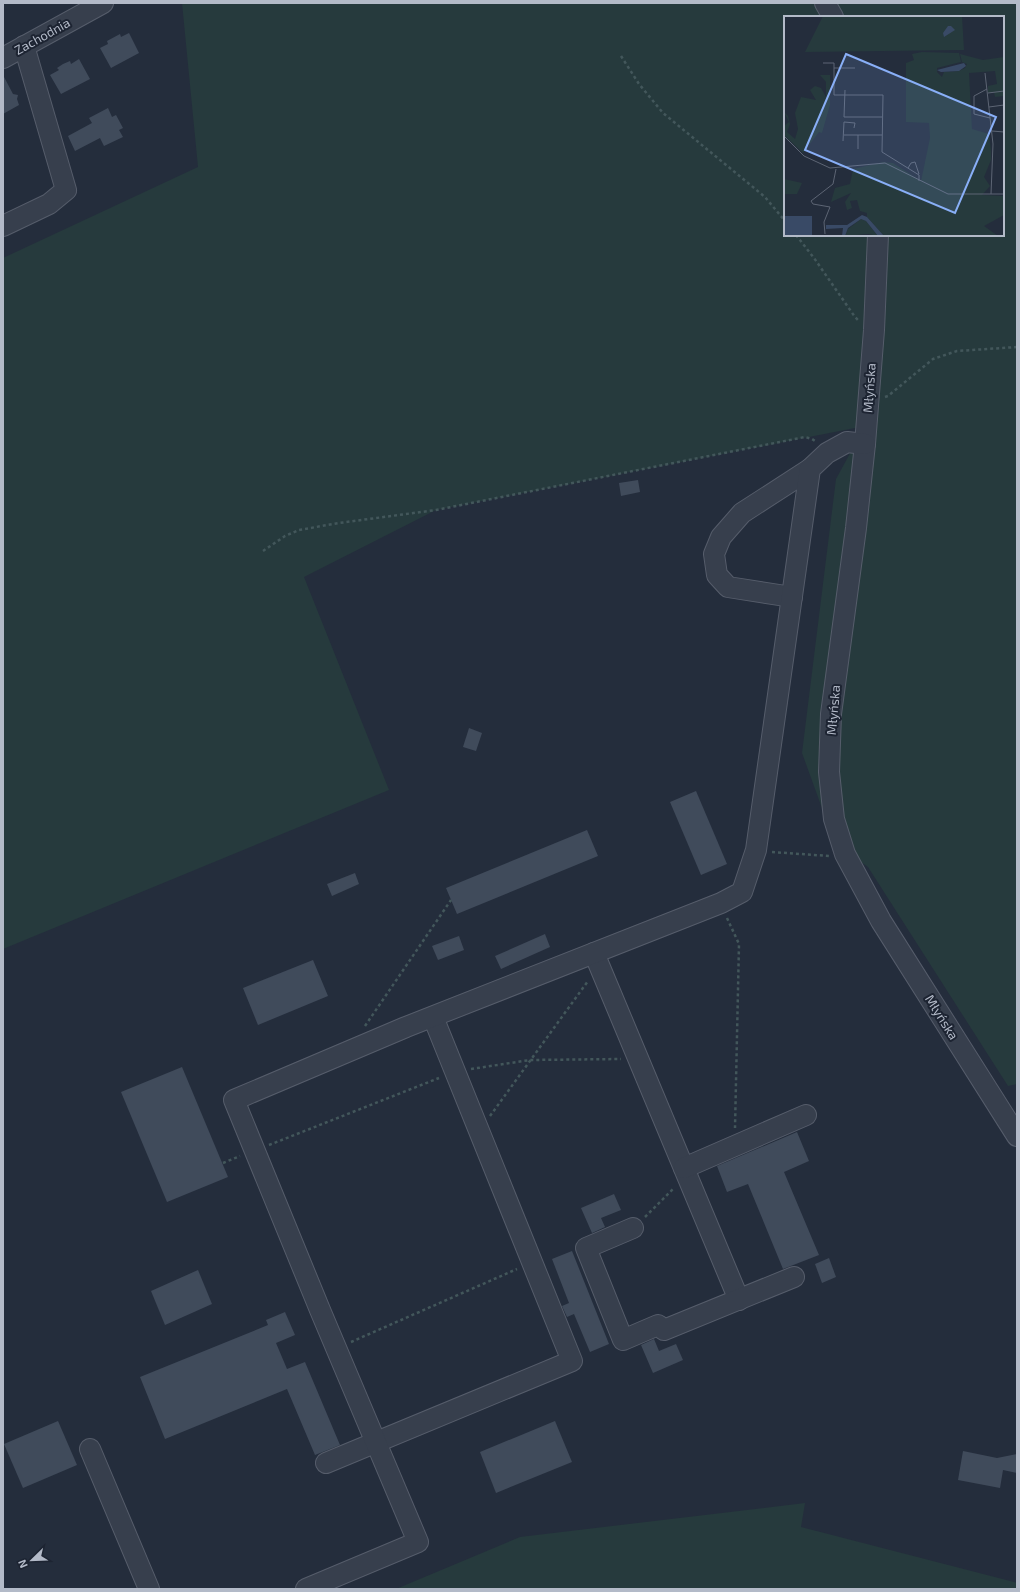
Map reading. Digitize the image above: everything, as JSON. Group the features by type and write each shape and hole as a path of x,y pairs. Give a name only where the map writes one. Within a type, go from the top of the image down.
{"street":[{"name":"Zachodnia","path":"3,58 103,3"},
{"path":"826,3 832,16"},
{"path":"3,226 49,204 66,190 24,46"},
{"name":"Młyńska","path":"878,236 874,330 865,444 856,528 831,714 829,772 834,819 845,854 881,921 1017,1136"},
{"path":"792,596 728,586 717,575 714,554 721,537 742,513 810,469 827,453 847,442 865,444"},
{"path":"306,1589 418,1542 234,1100 433,1017 596,959 721,903 742,892 756,850 810,469"},
{"path":"596,959 739,1300"},
{"path":"326,1463 572,1360 433,1017"},
{"path":"685,1172 735,1147 806,1115"},
{"path":"633,1228 586,1248 623,1340 658,1325 664,1330 794,1277"},
{"path":"90,1449 149,1589"}],"path":[{"path":"621,56 639,84 663,113 766,197 784,220"},
{"path":"797,236 855,317 874,330"},
{"path":"869,401 888,396 933,359 956,351 1017,347"},
{"path":"263,552 285,536 300,530 339,522 436,510 805,437"},
{"path":"756,850 822,856 845,854"},
{"path":"364,1027 451,900"},
{"path":"721,903 739,944 735,1147"},
{"path":"479,1131 530,1060 596,959"},
{"path":"222,1163 455,1071 530,1060 638,1058"},
{"path":"633,1228 685,1172"},
{"path":"336,1348 533,1262"}],"green space":[{"path":"182,3 1017,3 1017,1084 1008,1086 868,867 835,844 802,753 836,479 865,426 436,510 304,577 389,790 3,949 3,258 198,167"},
{"path":"805,1503 801,1527 1014,1582 1017,1583 1017,1589 396,1589 520,1537"}],"building":[{"path":"129,33 139,53 111,68 100,48 108,44 107,41 120,34 121,37"},
{"path":"79,59 90,79 61,94 50,75 59,70 57,68 63,64 70,61 71,64"},
{"path":"3,75 13,94 18,95 17,99 19,105 3,114"},
{"path":"108,108 112,117 116,115 123,128 119,130 123,137 104,146 100,138 75,151 68,136 92,123 89,118"},
{"path":"638,480 640,492 621,496 619,483"},
{"path":"469,728 482,733 476,751 463,747"},
{"path":"696,791 727,864 701,875 670,802"},
{"path":"587,830 598,856 457,914 446,888"},
{"path":"355,873 359,884 332,896 327,884"},
{"path":"545,934 550,947 501,969 495,956"},
{"path":"459,936 464,950 438,960 432,946"},
{"path":"313,960 328,996 258,1025 243,988"},
{"path":"182,1067 228,1177 167,1202 121,1092"},
{"path":"797,1132 809,1161 784,1172 819,1255 783,1269 748,1184 727,1192 717,1166"},
{"path":"614,1194 621,1210 601,1218 605,1227 592,1233 581,1208"},
{"path":"572,1251 609,1344 590,1352 574,1314 567,1317 562,1306 569,1303 552,1259"},
{"path":"829,1258 836,1277 822,1283 815,1264"},
{"path":"198,1270 212,1304 165,1325 151,1291"},
{"path":"285,1312 295,1335 276,1343 287,1369 305,1362 340,1445 315,1455 287,1389 165,1439 140,1377 268,1325 266,1320"},
{"path":"654,1339 659,1351 676,1344 683,1360 653,1373 641,1345"},
{"path":"58,1421 77,1465 23,1488 4,1444"},
{"path":"555,1421 572,1462 496,1493 480,1452"},
{"path":"963,1451 997,1458 1017,1454 1017,1473 1003,1470 1000,1488 958,1480"}]}
